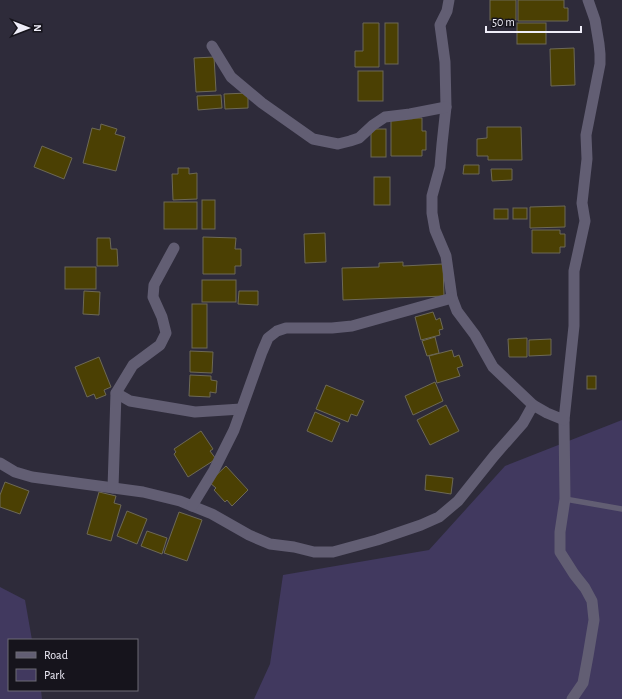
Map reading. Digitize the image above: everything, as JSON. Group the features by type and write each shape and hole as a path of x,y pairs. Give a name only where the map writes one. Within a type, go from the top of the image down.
{"street":[{"path":"449,0 447,11 440,25 445,62 446,107 440,167 432,196 432,213 435,230 446,256 452,298 457,311 475,335 493,367 533,405 547,414 564,420"},
{"path":"572,699 583,683 594,620 592,601 586,588 574,574 560,552 560,532 565,499 564,420 574,326 574,271 585,221 582,204 587,159 586,135 600,59 595,20 588,0"},
{"path":"212,46 231,77 262,103 313,139 338,144 359,138 373,125 385,117 446,107"},
{"path":"113,488 116,393 133,365 160,345 166,333 162,317 153,296 154,285 174,248"},
{"path":"192,506 214,470 234,430 268,338 277,331 286,328 332,328 352,326 452,298"},
{"path":"116,393 130,401 195,412 242,409"},
{"path":"0,463 15,472 32,477 143,492 180,502 212,514 270,544 294,547 314,552 333,552 377,540 439,517 458,501 523,423 533,405"}],"lane":[{"path":"565,499 622,510"}],"green space":[{"path":"622,420 622,699 254,699 270,664 283,575 429,550 505,466"},
{"path":"0,587 25,600 32,639 8,639 8,691 41,691 42,699 0,699"}],"building":[{"path":"490,0 516,0 516,20 490,20"},
{"path":"518,0 564,0 564,8 568,8 568,21 518,21"},
{"path":"363,23 379,23 379,67 355,67 355,51 363,51"},
{"path":"385,23 398,23 398,64 385,64"},
{"path":"517,23 546,23 546,44 517,44"},
{"path":"574,48 575,85 551,86 550,49"},
{"path":"214,57 216,91 196,92 194,58"},
{"path":"358,71 383,71 383,101 358,101"},
{"path":"248,93 248,108 225,109 224,94"},
{"path":"221,95 222,108 198,110 197,96"},
{"path":"391,118 422,118 422,131 426,131 426,150 422,150 422,156 391,156"},
{"path":"101,124 117,129 115,134 125,137 116,171 83,163 92,128 100,130"},
{"path":"487,127 521,127 522,160 488,160 488,156 477,156 477,139 487,138"},
{"path":"371,129 386,129 386,157 371,157"},
{"path":"42,146 72,158 64,179 34,167"},
{"path":"464,165 479,165 479,174 463,174"},
{"path":"178,168 189,168 189,174 197,173 197,199 173,200 172,174 178,174"},
{"path":"491,169 512,169 512,180 492,181"},
{"path":"374,177 390,177 390,205 374,205"},
{"path":"202,200 215,200 215,229 202,229"},
{"path":"164,202 197,202 197,229 164,229"},
{"path":"565,206 565,227 530,228 530,207"},
{"path":"513,208 527,208 527,219 513,219"},
{"path":"494,209 508,209 508,219 494,219"},
{"path":"532,230 560,230 560,234 565,234 565,247 560,247 560,253 532,253"},
{"path":"325,233 326,262 305,263 304,234"},
{"path":"203,237 236,238 235,249 241,249 241,266 235,266 235,274 203,274"},
{"path":"97,238 110,238 111,249 117,249 118,266 97,266"},
{"path":"403,262 403,266 443,264 444,296 343,300 342,268 379,267 379,263"},
{"path":"65,267 96,267 96,289 65,289"},
{"path":"202,280 236,280 236,302 202,302"},
{"path":"84,291 100,292 99,315 83,314"},
{"path":"239,291 258,291 258,305 238,304"},
{"path":"192,304 207,304 207,348 192,348"},
{"path":"433,312 436,320 440,318 443,329 439,330 440,335 421,340 415,317"},
{"path":"435,337 439,353 427,356 422,341"},
{"path":"527,338 527,357 509,357 508,339"},
{"path":"551,339 551,355 529,356 529,340"},
{"path":"452,350 454,357 459,355 463,366 457,368 460,376 437,383 429,356"},
{"path":"190,351 213,352 212,373 190,372"},
{"path":"99,357 111,387 104,390 106,395 96,399 94,394 87,397 75,367"},
{"path":"190,375 211,376 211,380 217,381 216,393 210,392 210,397 189,396"},
{"path":"587,376 596,376 596,389 587,389"},
{"path":"435,382 443,401 413,415 405,396"},
{"path":"326,385 364,401 357,416 351,414 348,422 316,409"},
{"path":"446,405 459,431 430,445 417,420"},
{"path":"315,412 340,423 332,442 307,431"},
{"path":"201,431 213,449 210,451 216,459 188,477 174,454 176,452 174,449"},
{"path":"226,466 248,490 232,506 227,500 225,502 214,490 216,488 209,482"},
{"path":"426,475 453,478 451,494 425,490"},
{"path":"5,482 29,491 20,514 0,507 0,495"},
{"path":"99,492 116,496 114,503 121,505 111,541 87,534"},
{"path":"127,511 147,519 137,544 117,536"},
{"path":"179,512 202,520 187,561 164,553"},
{"path":"147,531 167,538 162,554 141,546"}]}
